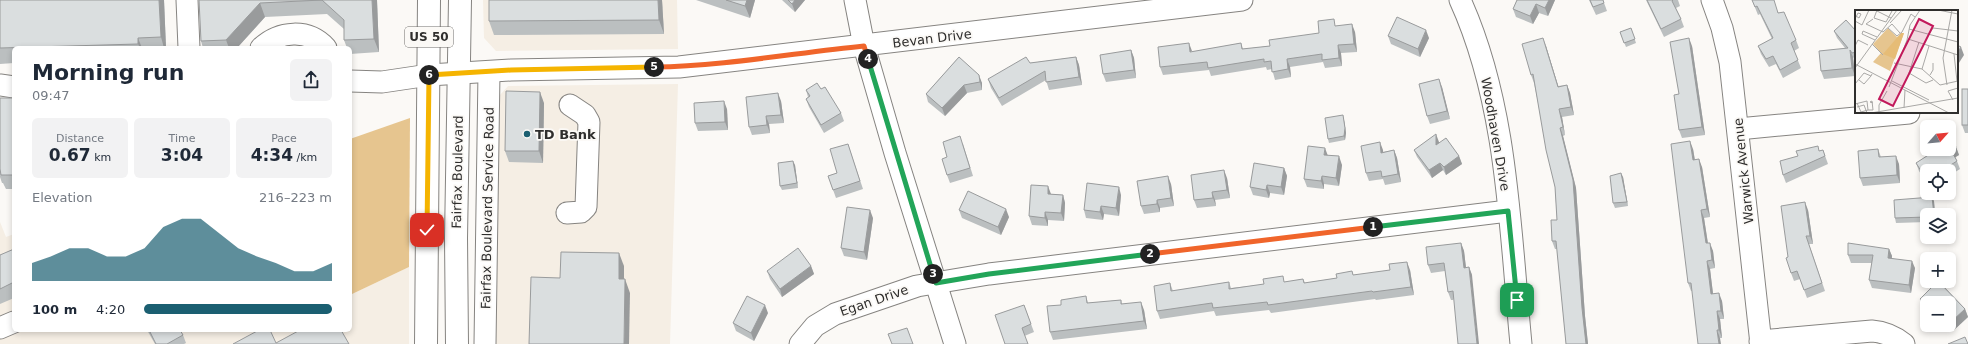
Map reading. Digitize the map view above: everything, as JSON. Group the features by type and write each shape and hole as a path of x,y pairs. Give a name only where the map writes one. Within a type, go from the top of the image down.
{"main road":[{"name":"US 50","path":"426,344 429,0"},
{"name":"Fairfax Boulevard","path":"457,344 456,238 460,0"}],"street":[{"path":"187,0 189,46"},
{"path":"855,0 864,46 955,344"},
{"name":"Bevan Drive","path":"352,81 382,82 429,75 459,73 679,67 1242,0"},
{"name":"Woodhaven Drive","path":"1460,0 1468,16 1488,84 1502,154 1521,344"},
{"name":"Warwick Avenue","path":"1712,0 1722,28 1730,62 1760,342"},
{"path":"263,46 268,41 281,35 295,33 309,36 324,46"},
{"name":"Fairfax Boulevard Service Road","path":"485,344 489,72"},
{"path":"0,85 12,88"},
{"path":"567,213 581,212 586,207 589,122 585,115 570,105"},
{"path":"1738,130 1909,113"},
{"name":"Egan Drive","path":"800,344 815,326 835,314 916,286 989,274 1508,211"},
{"path":"456,238 487,239"},
{"path":"0,328 12,323"},
{"path":"1760,342 1872,331 1888,334 1904,344"}],"shaded area":[{"path":"483,0 677,0 678,49 496,51 484,38"},
{"path":"678,84 670,344 494,344 500,95 508,86"},
{"path":"410,118 409,267 352,294 352,138"},
{"path":"0,222 6,237 12,235 12,332 352,332 352,294 409,267 409,344 0,344"}],"building":[{"path":"0,0 159,0 161,37 138,38 138,44 12,46 12,48 0,48"},
{"path":"199,0 322,0 260,3 226,40 201,41"},
{"path":"322,0 372,0 374,39 344,40 344,20"},
{"path":"489,0 658,0 659,20 489,21"},
{"path":"726,0 747,0 745,6"},
{"path":"788,0 795,0 792,4"},
{"path":"1517,0 1549,0 1545,8 1536,4 1530,16 1513,9"},
{"path":"1590,0 1603,0 1604,3 1593,7"},
{"path":"1647,0 1673,0 1672,1 1681,19 1661,29"},
{"path":"1752,0 1774,0 1778,13 1784,12 1796,40 1791,43 1798,60 1780,70 1773,56 1766,59 1758,46 1773,38 1757,6 1755,7"},
{"path":"1397,17 1426,30 1418,49 1388,36"},
{"path":"1334,19 1335,26 1352,24 1354,44 1338,45 1339,58 1322,60 1322,54 1287,59 1288,69 1272,72 1271,61 1264,62 1264,59 1208,68 1207,62 1160,67 1158,47 1189,43 1190,52 1241,43 1242,49 1270,46 1269,40 1319,33 1318,21"},
{"path":"1846,20 1855,30 1855,52 1852,53 1850,50 1852,68 1821,71 1819,51 1848,48 1834,31"},
{"path":"1631,28 1635,39 1624,43 1620,32"},
{"path":"1543,38 1558,87 1567,85 1571,107 1559,109 1563,127 1560,128 1573,180 1586,344 1566,344 1556,241 1552,241 1551,220 1557,220 1555,187 1546,150 1533,74 1531,75 1522,44"},
{"path":"1689,38 1702,127 1679,130 1674,95 1679,94 1670,42"},
{"path":"1131,50 1134,70 1103,74 1100,55"},
{"path":"959,57 979,75 980,82 964,85 942,108 926,94"},
{"path":"1026,57 1030,63 1076,57 1079,77 1046,82 1045,71 999,98 988,79"},
{"path":"1439,79 1447,111 1427,116 1419,84"},
{"path":"817,83 821,89 825,87 841,113 821,125 806,99 810,96 806,90"},
{"path":"1962,89 1968,89 1968,125 1962,125"},
{"path":"506,91 540,92 539,151 505,151"},
{"path":"778,93 781,115 766,116 767,125 749,127 746,97"},
{"path":"0,98 12,98 12,175 1,175"},
{"path":"724,101 725,122 695,123 694,103"},
{"path":"1343,115 1345,128 1344,136 1328,139 1325,118"},
{"path":"1436,134 1436,145 1446,138 1459,156 1444,167 1440,163 1429,170 1414,150"},
{"path":"960,136 970,168 947,175 942,159 947,157 943,142"},
{"path":"1690,141 1693,160 1699,159 1707,209 1701,210 1706,243 1710,243 1712,260 1707,261 1711,294 1719,293 1721,311 1717,311 1719,330 1717,330 1719,344 1698,344 1691,283 1688,283 1671,144"},
{"path":"1380,142 1381,153 1394,150 1398,174 1382,177 1381,171 1366,173 1361,146"},
{"path":"848,144 860,181 833,190 828,176 837,173 830,149"},
{"path":"1308,146 1325,148 1324,155 1339,156 1336,178 1322,176 1321,181 1304,179"},
{"path":"1818,146 1819,151 1823,150 1825,156 1783,175 1780,161 1798,156 1796,151"},
{"path":"1878,149 1879,157 1896,156 1897,175 1860,178 1858,151"},
{"path":"1927,156 1954,156 1957,161 1952,164 1920,164 1920,169 1916,163"},
{"path":"793,161 797,183 780,186 778,163"},
{"path":"1254,163 1284,168 1281,187 1267,185 1266,190 1250,187"},
{"path":"1224,170 1227,190 1212,192 1213,198 1194,200 1191,175"},
{"path":"1621,173 1627,202 1613,203 1610,176"},
{"path":"1168,176 1171,198 1157,200 1157,204 1141,206 1137,181"},
{"path":"1087,183 1119,187 1116,208 1101,206 1100,212 1084,210"},
{"path":"1031,185 1048,186 1048,194 1063,195 1061,213 1045,212 1045,218 1029,216"},
{"path":"968,191 1006,209 998,227 959,210"},
{"path":"1920,198 1920,200 1932,200 1933,208 1920,208 1920,217 1895,218 1894,200"},
{"path":"1805,202 1810,236 1806,236 1822,283 1804,290 1797,271 1791,273 1786,258 1788,257 1781,206"},
{"path":"847,207 870,210 864,252 841,248"},
{"path":"1461,243 1464,268 1469,267 1477,344 1458,344 1453,291 1448,292 1444,263 1428,265 1426,247"},
{"path":"1848,243 1889,249 1888,258 1912,261 1909,285 1869,280 1873,255 1848,255"},
{"path":"798,248 811,266 780,289 767,271"},
{"path":"12,250 12,283 0,289 0,255"},
{"path":"561,252 619,253 619,279 625,279 624,344 529,344 531,277 560,278"},
{"path":"1407,262 1411,287 1268,305 1267,302 1213,308 1212,303 1157,311 1154,286 1170,283 1171,291 1229,282 1229,289 1264,284 1263,279 1283,276 1284,282 1303,279 1304,283 1337,278 1336,274 1352,271 1353,275 1390,270 1389,264"},
{"path":"1931,288 1945,288 1952,296 1923,296"},
{"path":"747,296 765,305 751,333 733,323"},
{"path":"1086,296 1087,303 1121,300 1121,304 1141,302 1144,321 1050,332 1047,306 1061,305 1061,300"},
{"path":"1956,300 1965,309 1956,317"},
{"path":"1024,305 1031,324 1022,328 1028,344 1005,344 995,315"},
{"path":"907,328 913,344 892,344 888,334"},
{"path":"150,332 181,332 183,335 167,344 156,344"},
{"path":"255,332 271,332 276,343 296,332 342,332 349,344 233,344"},
{"path":"1965,337 1968,344 1948,344"}],"place":[{"name":"TD Bank","path":"527,134"}],"route":[{"path":"427,230 429,75 511,70 679,67 864,46 895,153 936,283 989,274 1508,211 1517,300"}]}
